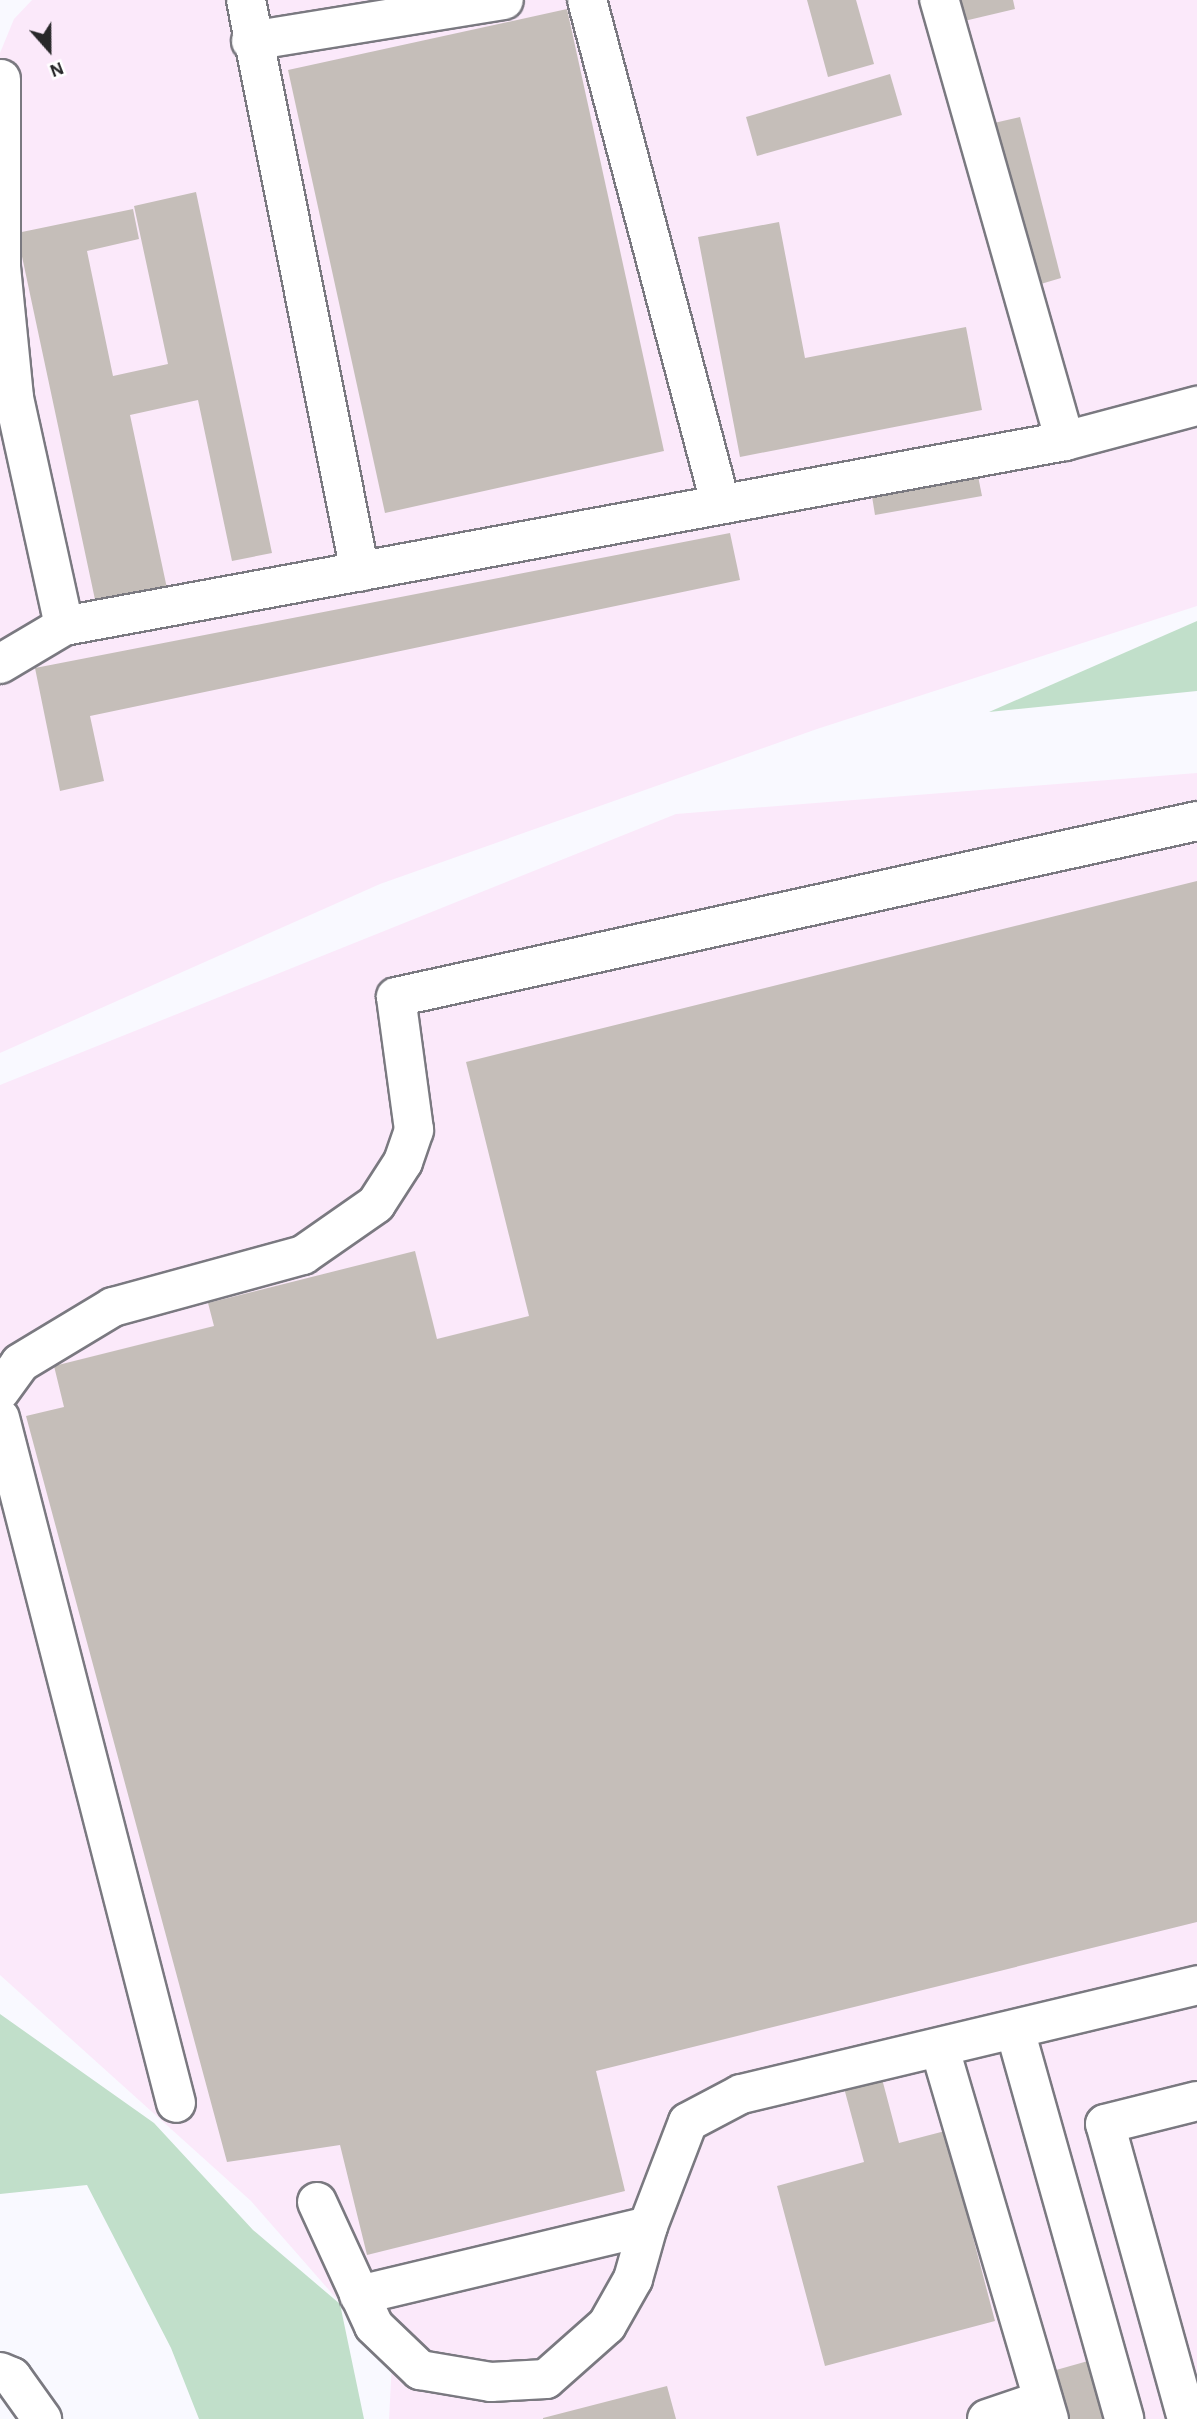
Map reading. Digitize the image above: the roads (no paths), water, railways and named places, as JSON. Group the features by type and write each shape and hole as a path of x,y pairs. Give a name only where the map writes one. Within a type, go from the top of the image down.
{"lane":[{"path":"246,0 251,41 360,572"},
{"path":"251,41 504,0"},
{"path":"587,0 720,502"},
{"path":"939,0 1065,441"},
{"path":"1,79 1,267 14,398 64,626"},
{"path":"0,664 64,626 720,502 1065,441 1197,406"},
{"path":"0,1391 20,1363 113,1307 303,1255 376,1204 403,1162 414,1130 396,997 1197,821"},
{"path":"0,1418 176,2104"},
{"path":"317,2202 374,2326 420,2370 491,2382 546,2379 607,2325 633,2278 648,2226 688,2122 741,2094 940,2049 1197,1985"},
{"path":"1016,2030 1124,2419"},
{"path":"940,2049 1046,2409 987,2419"},
{"path":"1187,2419 1187,2374 1105,2124 1197,2101"},
{"path":"359,2295 648,2226"},
{"path":"0,2372 12,2377 42,2419"}]}
